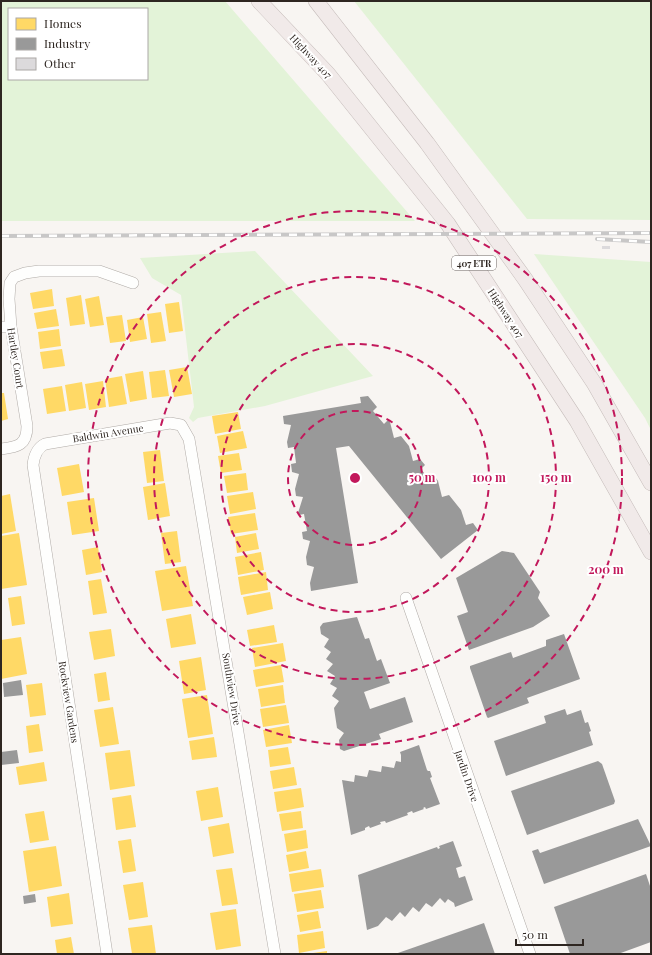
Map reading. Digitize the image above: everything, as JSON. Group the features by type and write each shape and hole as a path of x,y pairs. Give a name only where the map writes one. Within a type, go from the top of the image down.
{"highway":[{"name":"Highway 407","path":"259,1 328,74 448,224 577,421 651,552"},
{"name":"407 ETR","path":"316,1 427,143 525,279 594,383 651,483"}],"street":[{"name":"Hartley Court","path":"1,449 19,446 27,434 27,426 6,327 10,283 14,277 24,273 39,271 99,271 133,283"},
{"name":"Baldwin Avenue","path":"37,450 45,444 170,423 181,425"},
{"name":"Southview Drive","path":"181,425 189,439 275,954"},
{"name":"Rockview Gardens","path":"37,450 33,465 107,954"},
{"name":"Jardin Drive","path":"406,598 530,954"}],"green space":[{"path":"1,1 225,1 415,221 1,221"},
{"path":"354,1 651,1 651,220 527,219"},
{"path":"255,251 373,376 265,406 198,418 193,422 189,418 194,407 181,295 152,278 140,258"},
{"path":"534,254 651,262 651,430 645,418"}],"building: Homes":[{"path":"52,289 54,306 33,309 30,293"},
{"path":"81,295 85,324 70,326 66,298"},
{"path":"99,296 104,325 90,327 85,299"},
{"path":"179,302 183,331 169,333 165,304"},
{"path":"56,309 59,326 37,329 34,313"},
{"path":"161,312 166,341 151,343 147,314"},
{"path":"122,315 126,341 110,343 106,317"},
{"path":"143,317 147,339 130,342 127,320"},
{"path":"59,329 61,346 40,349 38,332"},
{"path":"62,349 65,366 43,369 40,352"},
{"path":"187,367 192,394 174,397 169,370"},
{"path":"165,370 169,396 152,398 149,372"},
{"path":"143,371 147,399 130,402 125,374"},
{"path":"122,376 127,404 109,407 105,379"},
{"path":"103,381 106,407 89,410 85,384"},
{"path":"82,382 86,408 69,411 65,385"},
{"path":"62,386 66,411 47,414 43,389"},
{"path":"1,393 4,393 8,419 1,421"},
{"path":"238,412 241,429 215,434 212,416"},
{"path":"243,431 247,448 220,453 217,436"},
{"path":"160,450 164,481 147,483 143,452"},
{"path":"239,453 242,470 221,473 218,456"},
{"path":"79,464 84,492 62,496 57,468"},
{"path":"246,473 248,490 227,493 224,476"},
{"path":"165,483 170,516 148,520 143,487"},
{"path":"253,492 256,509 230,514 227,496"},
{"path":"10,494 16,531 1,534 1,496"},
{"path":"94,498 99,531 72,535 67,502"},
{"path":"255,513 258,530 231,534 228,517"},
{"path":"177,531 181,562 165,564 161,533"},
{"path":"19,533 27,585 1,589 1,536"},
{"path":"256,533 259,549 237,553 235,537"},
{"path":"98,547 102,572 86,575 82,550"},
{"path":"261,552 264,570 238,575 235,557"},
{"path":"186,566 193,606 162,611 155,571"},
{"path":"266,572 268,590 241,595 238,577"},
{"path":"101,579 107,613 93,615 88,581"},
{"path":"270,592 273,609 247,615 243,597"},
{"path":"21,596 25,624 12,626 8,598"},
{"path":"191,614 196,644 171,648 166,619"},
{"path":"274,625 277,642 250,646 247,630"},
{"path":"111,629 115,656 94,660 89,632"},
{"path":"21,637 27,674 1,679 1,640"},
{"path":"283,643 286,661 255,667 252,648"},
{"path":"201,657 206,690 184,694 179,661"},
{"path":"281,665 284,682 256,687 253,670"},
{"path":"106,672 110,700 98,702 94,674"},
{"path":"42,683 46,715 30,717 26,685"},
{"path":"283,685 285,703 261,707 258,689"},
{"path":"207,695 213,734 188,738 182,699"},
{"path":"286,705 289,723 263,727 260,709"},
{"path":"113,707 119,744 100,747 94,710"},
{"path":"39,724 43,751 29,753 26,726"},
{"path":"289,725 292,743 266,747 263,730"},
{"path":"214,737 217,757 192,760 189,741"},
{"path":"288,747 291,764 270,767 268,750"},
{"path":"130,750 135,786 110,790 105,753"},
{"path":"44,762 47,781 19,785 16,767"},
{"path":"294,767 297,785 273,789 270,771"},
{"path":"218,787 223,817 201,821 196,791"},
{"path":"301,788 304,807 277,812 274,792"},
{"path":"131,795 136,827 116,830 112,798"},
{"path":"44,811 49,840 30,843 25,814"},
{"path":"301,811 303,828 282,831 279,814"},
{"path":"229,823 234,853 213,857 208,827"},
{"path":"306,830 308,848 287,852 284,834"},
{"path":"131,839 136,871 123,873 118,841"},
{"path":"56,846 62,886 29,892 23,851"},
{"path":"306,851 309,868 289,872 286,855"},
{"path":"232,868 238,904 222,906 216,870"},
{"path":"321,869 324,887 292,892 289,874"},
{"path":"143,882 148,917 129,920 123,885"},
{"path":"321,890 324,908 297,912 294,894"},
{"path":"69,893 73,924 51,927 47,897"},
{"path":"236,909 241,946 216,950 210,913"},
{"path":"318,911 321,928 300,932 297,915"},
{"path":"152,925 156,954 132,954 128,928"},
{"path":"323,931 325,948 299,953 297,935"},
{"path":"71,937 74,954 57,954 55,940"},
{"path":"327,951 327,954 313,954 313,953"}],"building: Industry":[{"path":"368,396 377,407 373,411 384,424 388,420 390,422 394,438 401,436 409,446 413,461 420,459 425,465 421,469 431,482 436,478 442,497 449,495 461,510 466,525 473,523 478,530 441,559 349,446 336,448 358,583 311,591 310,583 314,567 307,565 306,557 310,541 303,539 302,532 307,531 304,514 299,515 298,513 303,497 296,496 295,489 299,474 292,472 291,464 296,463 294,447 288,448 287,442 291,425 284,424 283,416 361,403 360,397"},
{"path":"502,551 514,553 540,592 538,598 550,616 533,627 469,650 457,616 468,612 456,578"},
{"path":"357,617 365,639 369,638 377,661 381,659 390,683 364,692 370,709 405,697 413,722 379,734 381,739 344,751 340,749 339,740 344,733 337,728 334,708 339,701 332,696 337,688 330,684 335,676 327,671 333,664 326,659 331,652 324,647 329,639 321,634 320,627 323,623"},
{"path":"564,634 580,679 527,698 529,703 488,718 470,666 511,652 513,658 546,646 546,640"},
{"path":"21,680 23,695 4,697 3,683"},
{"path":"565,709 567,715 581,710 585,723 588,722 593,745 506,776 494,741 546,723 544,716"},
{"path":"419,745 427,770 430,771 432,777 430,778 440,804 426,809 425,807 423,808 424,809 413,813 412,811 407,813 408,815 386,823 385,821 380,822 381,824 370,828 369,826 365,828 365,830 351,835 342,780 354,782 355,775 367,777 369,770 381,772 382,766 394,768 396,761 401,762 400,752"},
{"path":"17,750 19,763 1,765 1,752"},
{"path":"598,761 602,764 615,801 614,804 527,835 511,791"},
{"path":"638,819 651,846 544,884 532,851 538,849 540,853"},
{"path":"453,841 462,866 456,868 459,878 465,876 473,900 455,907 454,903 448,899 445,903 440,898 432,907 426,903 419,912 413,907 405,917 400,912 392,921 386,917 378,926 367,930 358,875 437,847 438,849 440,848 439,846"},
{"path":"646,874 651,889 651,942 618,954 570,954 554,907"},
{"path":"35,894 36,902 24,904 23,896"},
{"path":"484,923 495,954 395,954"}],"building: Other":[{"path":"602,246 610,246 610,249 602,249"}],"railway":[{"path":"1,236 651,233"},
{"path":"597,239 651,242"}]}
